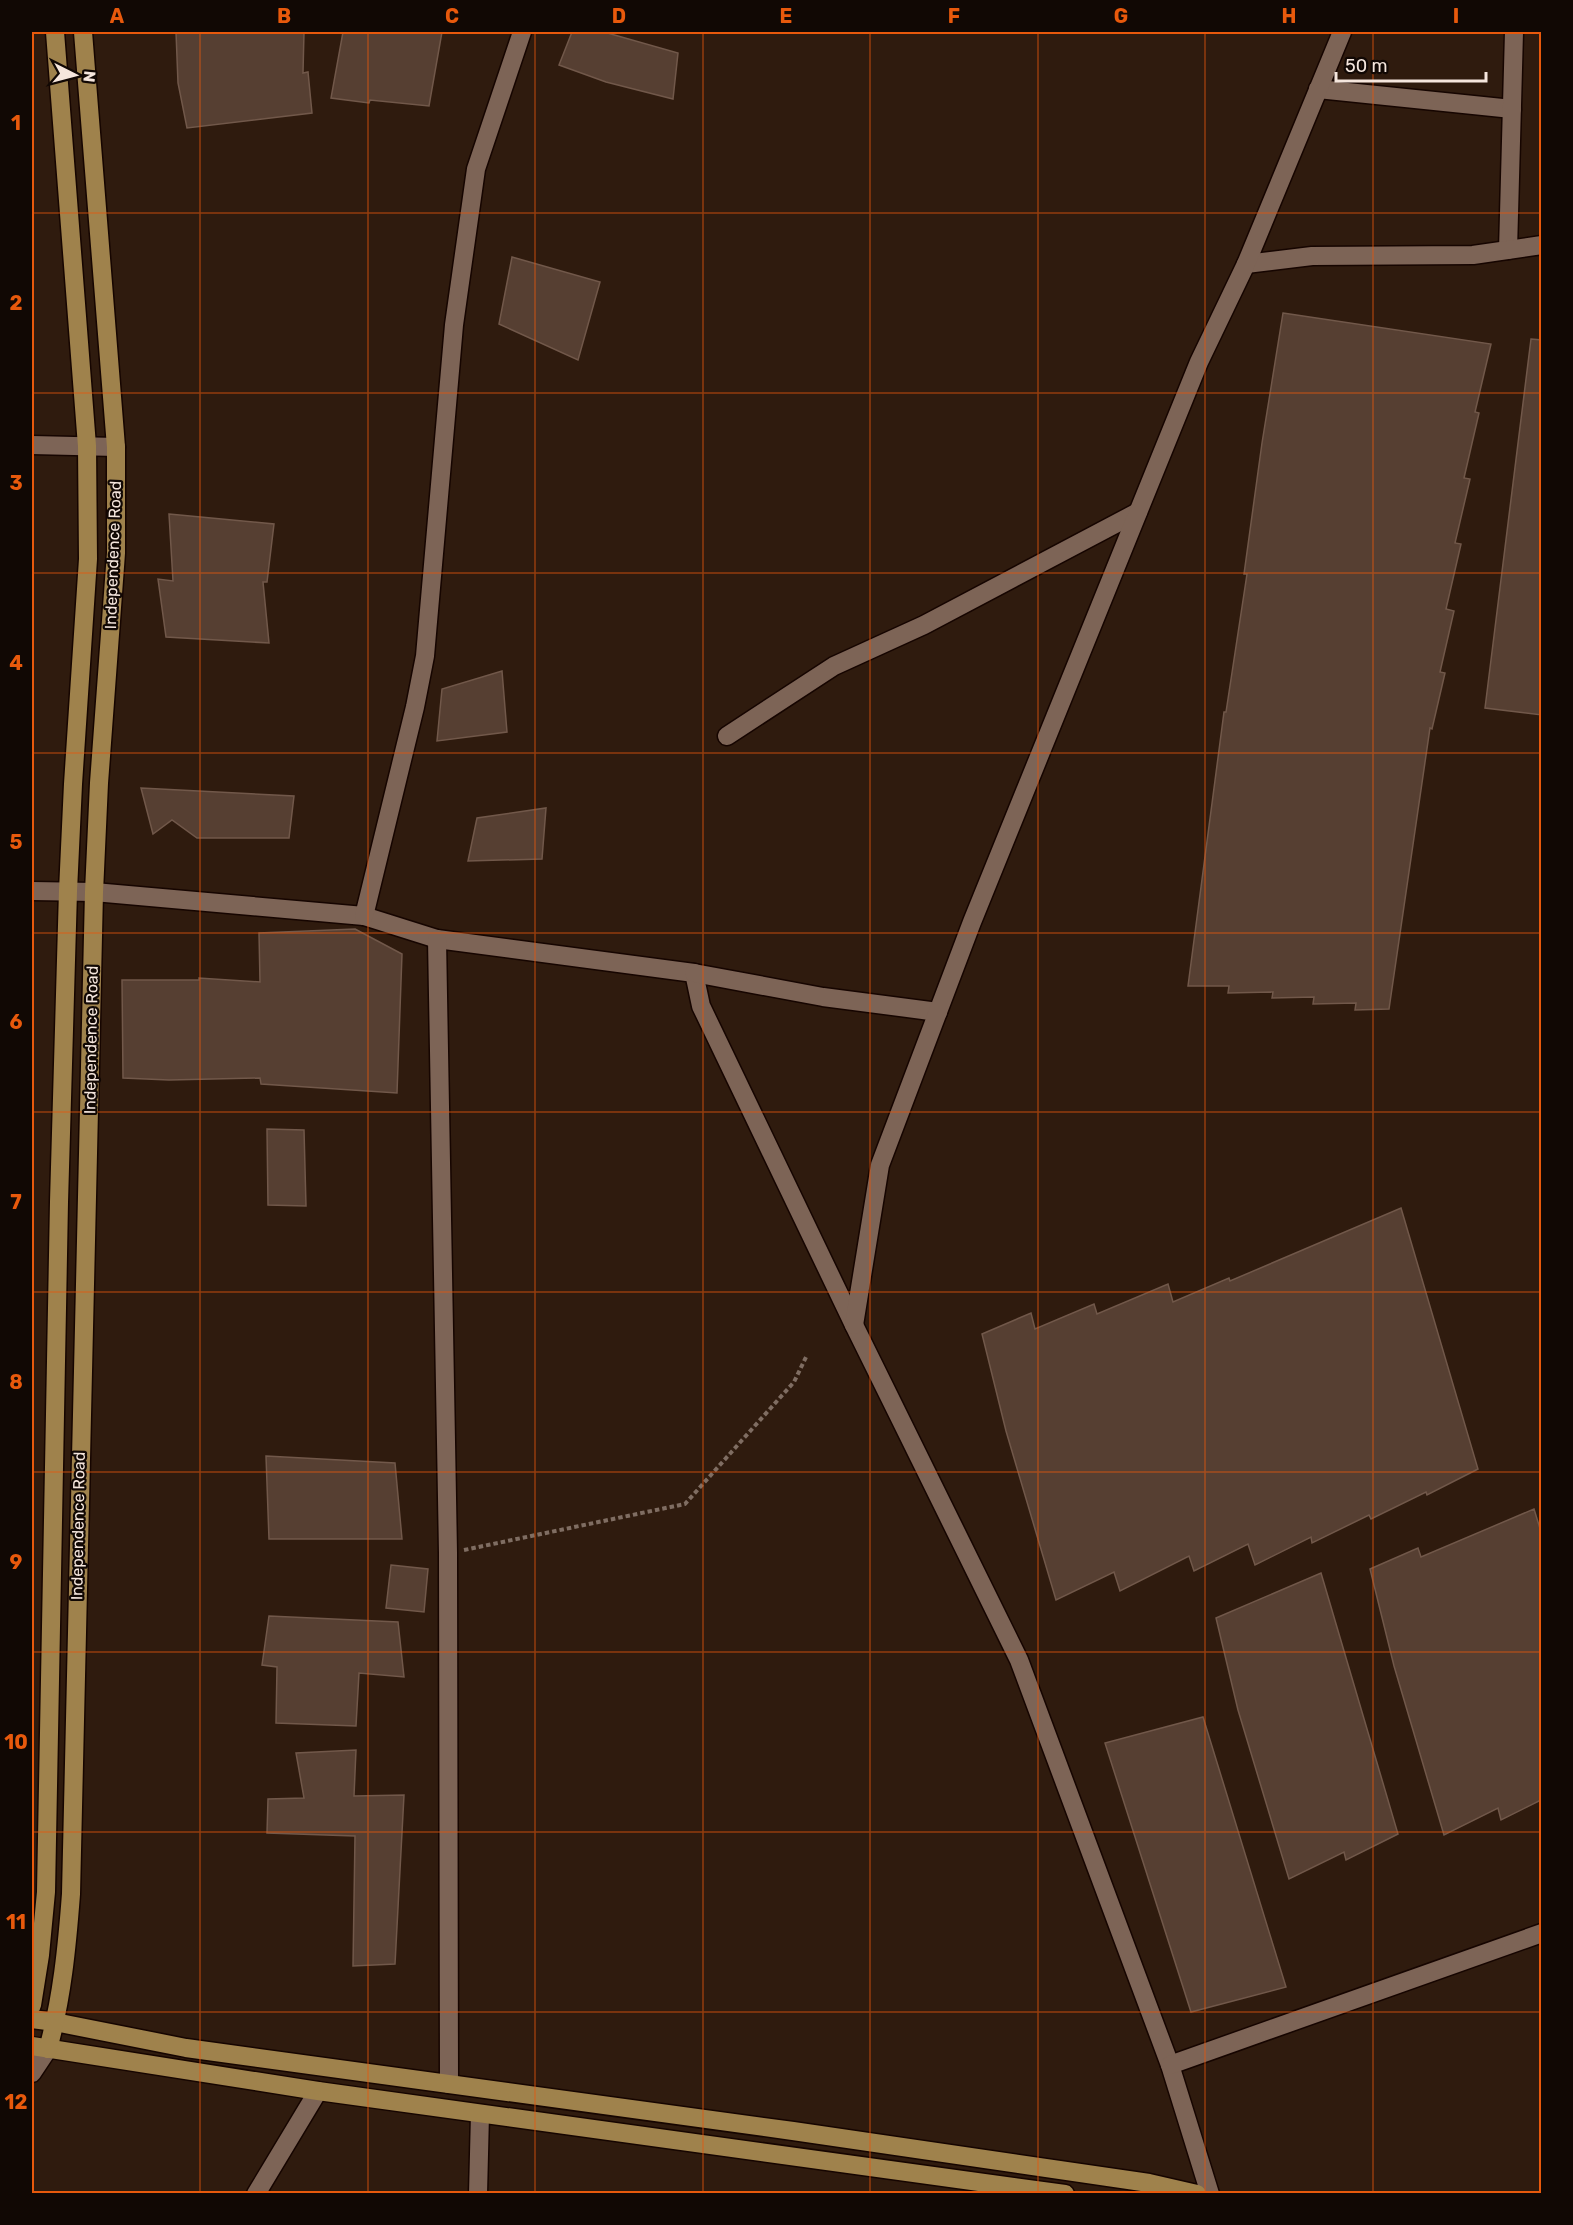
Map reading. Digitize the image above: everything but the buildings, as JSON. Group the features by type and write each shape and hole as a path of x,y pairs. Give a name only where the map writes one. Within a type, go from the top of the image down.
{"main road":[{"name":"Independence Road","path":"32,2005 46,1892 59,1214 68,891 88,559 87,446 55,32"},
{"name":"Independence Road","path":"40,2047 55,2022 66,1958 71,1894 94,892 99,783 116,554 116,447 83,32"},
{"path":"32,2019 186,2048 1149,2182 1197,2193"},
{"path":"40,2047 318,2091 1065,2193"},
{"path":"791,2156 793,2131"}],"street":[{"path":"364,916 415,707 425,656 454,325 476,170 522,32"},
{"path":"854,1325 880,1165 972,921 1199,362 1246,264 1342,32"},
{"path":"1508,250 1514,32"},
{"path":"1318,89 1512,109"},
{"path":"1246,264 1312,256 1473,255 1542,246"},
{"path":"32,445 116,447"},
{"path":"727,736 834,666 924,625 1138,512"},
{"path":"32,891 94,892 364,916 437,939 694,973 823,997 938,1012"},
{"path":"437,939 448,1553 449,2084"},
{"path":"694,973 701,1006 854,1325 1019,1660 1170,2065 1210,2193"},
{"path":"1170,2065 1542,1933"},
{"path":"32,2073 40,2047"},
{"path":"256,2193 318,2091"},
{"path":"478,2193 480,2114"}],"path":[{"path":"448,1553 685,1504 794,1382 807,1355"}]}
